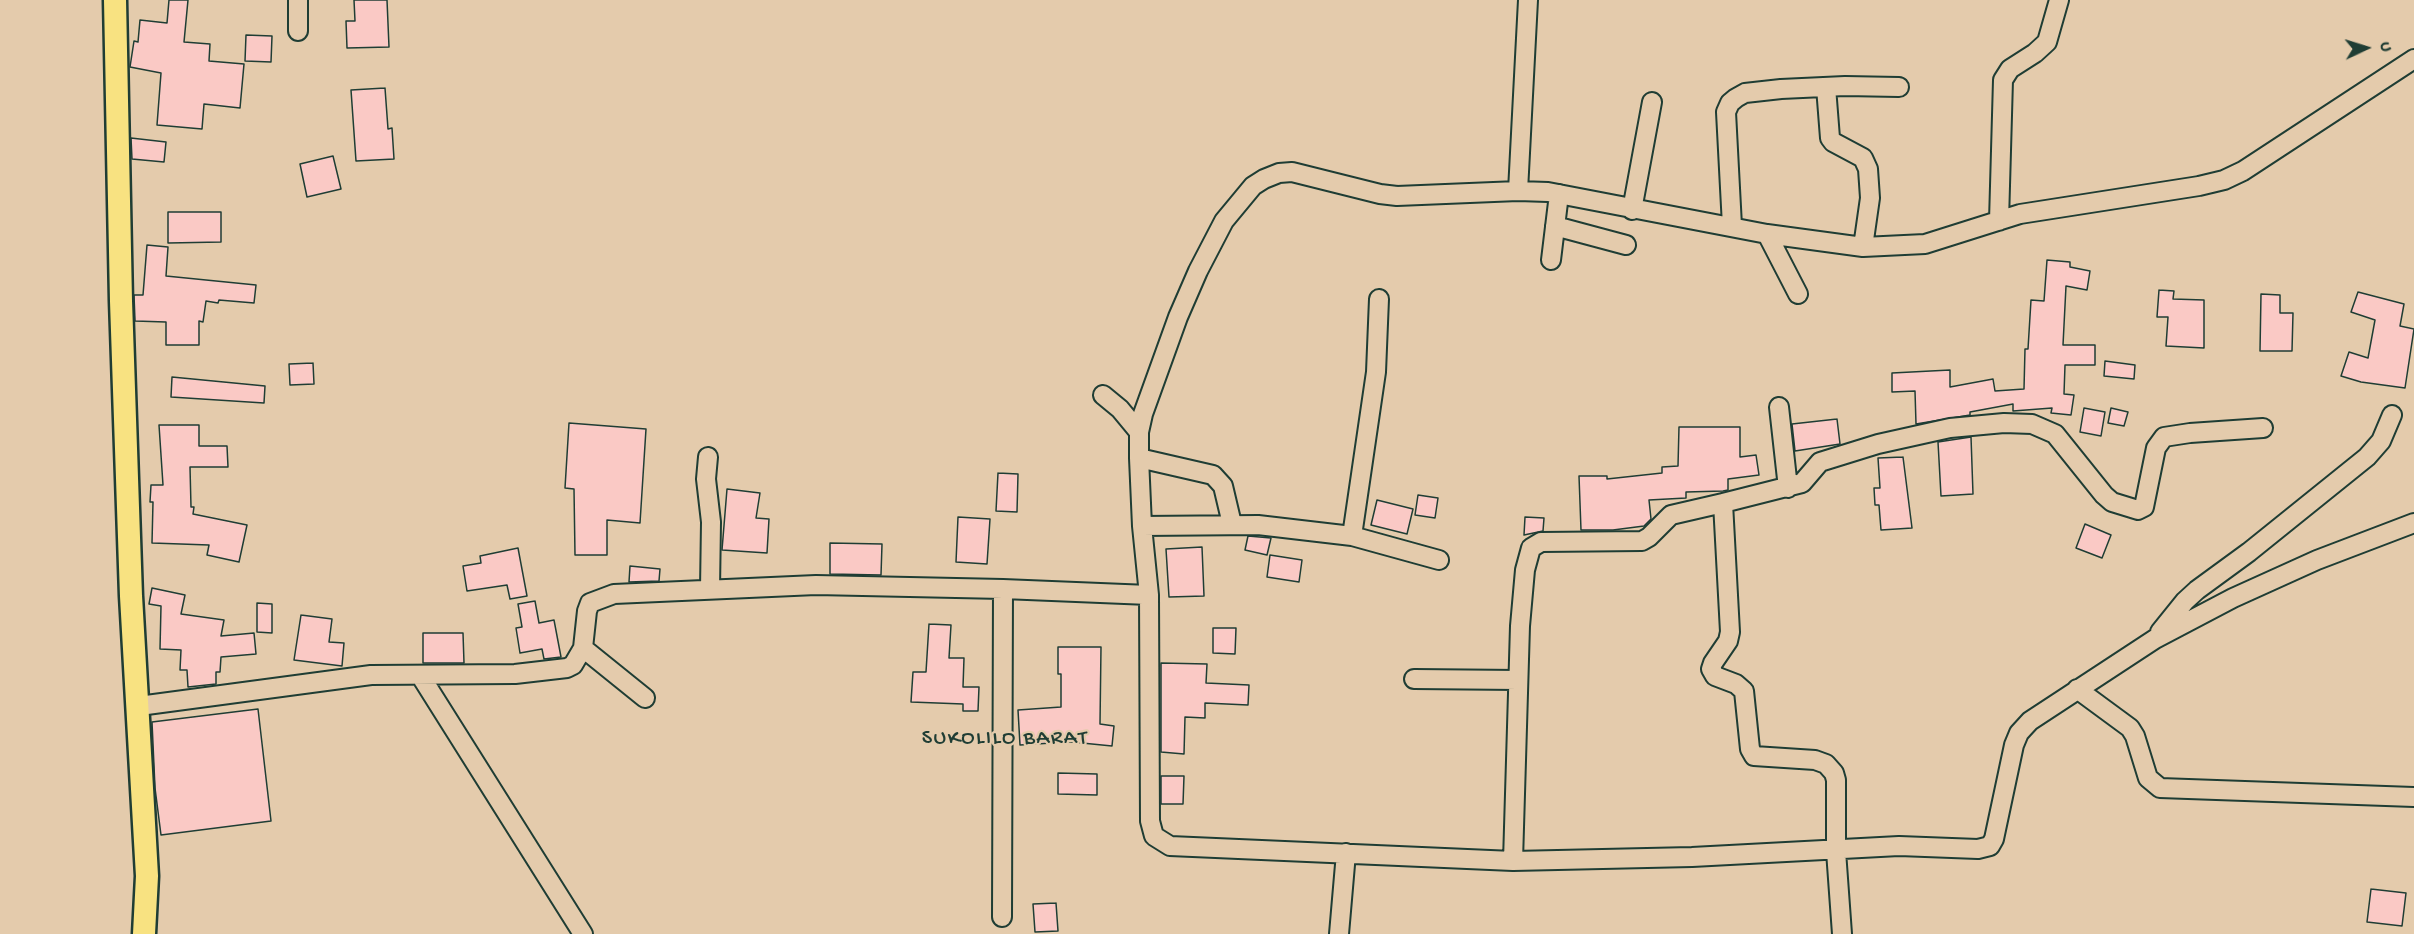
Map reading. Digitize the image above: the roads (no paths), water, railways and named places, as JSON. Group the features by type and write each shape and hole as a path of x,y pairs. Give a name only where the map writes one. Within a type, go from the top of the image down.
{"main road":[{"path":"115,0 121,313 130,596 139,706 147,876 144,934"}],"street":[{"path":"298,0 298,31"},
{"path":"1518,191 1528,0"},
{"path":"1999,221 2003,80 2010,69 2035,53 2047,42 2059,0"},
{"path":"2414,59 2260,160 2224,180 2199,186 2031,212 1935,242 1863,247 1767,234 1632,210 1559,194 1518,191 1410,196 1380,194 1292,172 1264,178 1245,193 1224,221 1198,271 1156,374 1139,432 1142,526 1149,595 1150,821 1154,836 1170,846 1187,848 1513,861 1692,857 1899,846 1978,849 1989,846 1994,838 2004,785 2019,733 2030,721 2155,639 2234,598 2306,565 2414,523"},
{"path":"1826,87 1830,138 1839,146 1863,158 1868,170 1870,198 1863,247"},
{"path":"1732,226 1726,112 1730,103 1745,93 1826,87 1899,87"},
{"path":"1632,210 1652,102"},
{"path":"1551,260 1559,194"},
{"path":"1555,226 1626,245"},
{"path":"1767,234 1798,294"},
{"path":"1352,536 1376,372 1379,299"},
{"path":"1103,395 1120,409 1139,432"},
{"path":"1779,407 1788,488"},
{"path":"2155,639 2185,601 2367,457 2381,441 2392,415"},
{"path":"1513,861 1518,680 1525,570 1528,556 1534,546 1541,542 1642,541 1671,515 1788,488 1806,480 1820,462 1887,442 1950,428 2004,423 2032,424 2055,434 2104,495 2112,502 2139,510 2144,507 2156,448 2164,437 2263,428"},
{"path":"708,457 706,479 711,522 710,589"},
{"path":"1139,458 1213,475 1223,486 1232,524"},
{"path":"1723,503 1730,632 1726,645 1711,666 1712,672 1715,676 1740,686 1744,691 1750,749 1754,756 1815,760 1830,767 1836,780 1836,851 1842,934"},
{"path":"1142,526 1232,524 1352,536 1439,560"},
{"path":"139,706 370,675 514,674 567,668 573,665 583,648 587,611 594,601 615,594 816,585 1149,595"},
{"path":"1002,917 1003,589"},
{"path":"583,648 645,698"},
{"path":"420,675 584,934"},
{"path":"1414,679 1518,680"},
{"path":"2077,689 2130,728 2135,736 2148,778 2160,788 2414,797"},
{"path":"1340,933 1346,853"}],"district":[{"name":"SUKOLILO BARAT","path":"1005,740"}]}
